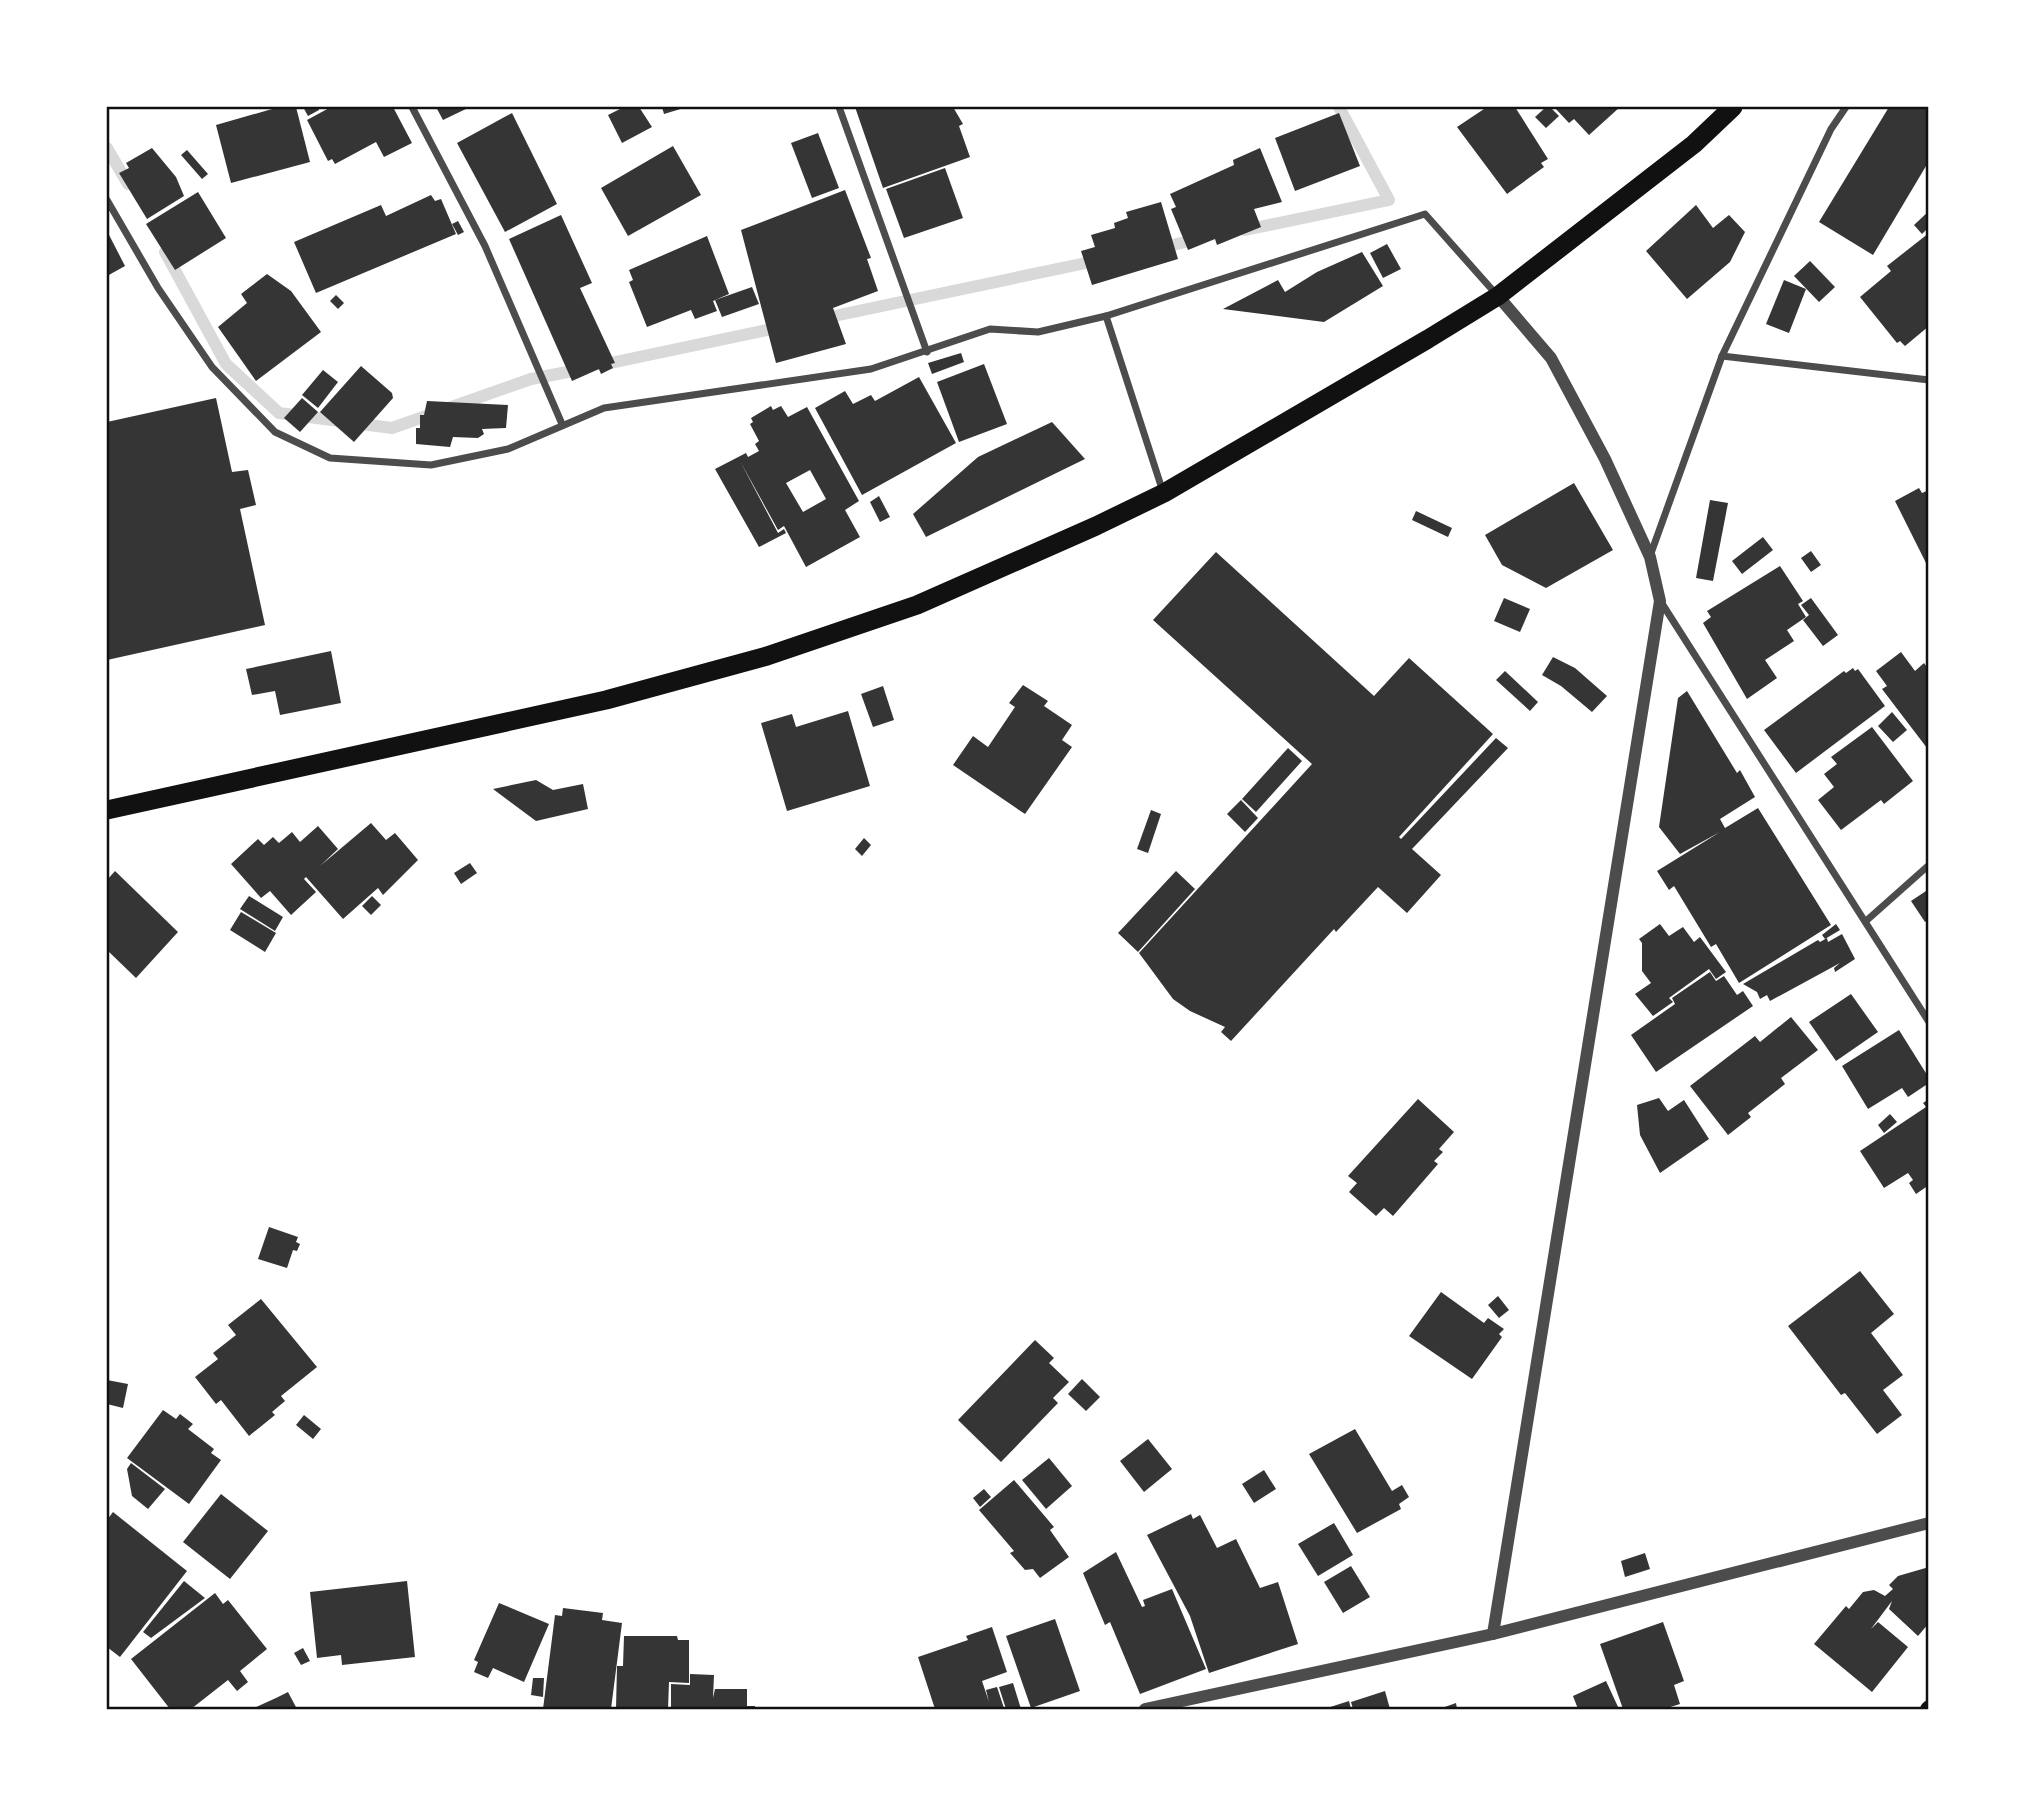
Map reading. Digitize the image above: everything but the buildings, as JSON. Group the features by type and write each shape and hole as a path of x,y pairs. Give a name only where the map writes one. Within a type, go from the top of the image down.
{"highway":[{"path":"107,810 606,700 767,656 917,605 1164,493 1498,296 1694,144 1733,107"}],"street":[{"path":"412,107 485,246 562,424"},
{"path":"839,107 927,352"},
{"path":"1650,557 1722,356 1825,141 1846,107"},
{"path":"107,200 158,288 212,367 275,432 330,458 432,466 508,449 604,408 871,369 990,329 1038,332 1106,316 1425,214 1551,358 1605,459 1650,557 1660,601 1929,1022"},
{"path":"1106,316 1164,493"},
{"path":"1722,356 1929,380"},
{"path":"1493,1634 1660,601"},
{"path":"1866,921 1929,865"},
{"path":"1145,1709 1493,1634 1929,1522"}],"waterway":[{"path":"1245,230 1389,200 1339,107"},
{"path":"107,148 128,184"},
{"path":"1159,248 1199,239"},
{"path":"165,252 226,364 279,413 392,428 531,379 583,369"},
{"path":"820,319 1100,260"},
{"path":"601,365 781,327"}]}
